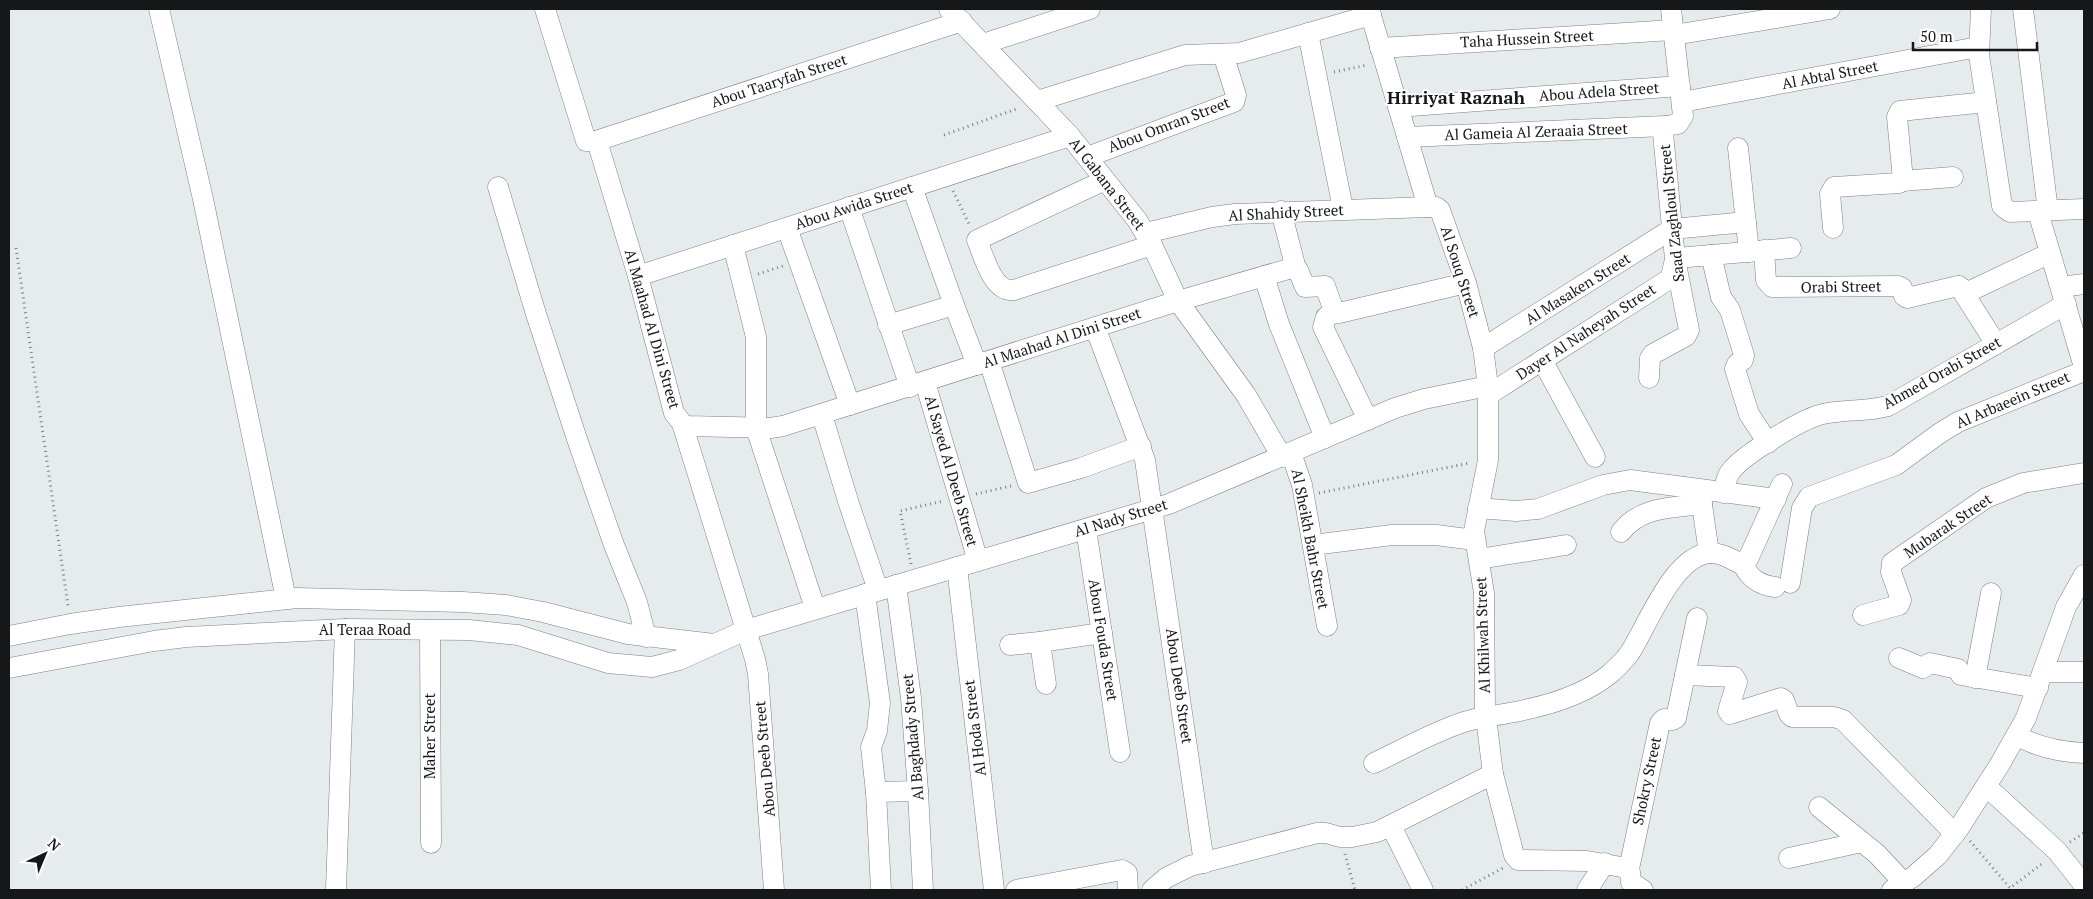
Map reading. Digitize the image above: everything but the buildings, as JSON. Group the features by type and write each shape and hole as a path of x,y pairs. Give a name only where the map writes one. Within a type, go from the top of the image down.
{"street":[{"path":"159,9 203,199 286,599"},
{"path":"545,9 586,141 589,143 596,140"},
{"path":"983,44 1090,9"},
{"name":"Saad Zaghloul Street","path":"1649,378 1651,356 1686,336 1689,330 1675,259 1663,133 1666,126 1681,122 1683,116 1671,9"},
{"name":"Taha Hussein Street","path":"1382,55 1674,33 1830,9"},
{"path":"1981,9 1978,47 2002,206 2010,212 2084,209"},
{"path":"2023,9 2043,211 2050,253 2084,365"},
{"path":"1037,101 1184,55 1239,53 1308,33 1370,12 1428,207"},
{"name":"Abou Taaryfah Street","path":"596,140 956,15"},
{"name":"Al Gabana Street","path":"956,15 1070,136 1105,180 1149,239 1178,301 1246,395 1286,455"},
{"path":"1308,33 1343,210"},
{"name":"Al Abtal Street","path":"1681,94 1978,47"},
{"name":"Abou Omran Street","path":"1087,157 1234,102 1236,96 1223,54"},
{"name":"Abou Adela Street","path":"1398,107 1681,94"},
{"path":"1902,182 1897,117 1900,111 1986,102"},
{"name":"Al Gameia Al Zeraaia Street","path":"1407,137 1666,126"},
{"name":"Abou Awida Street","path":"638,276 1070,136"},
{"name":"Al Maahad Al Dini Street","path":"596,140 638,276 674,413 682,423 694,428 783,426 1178,301 1292,268 1296,269"},
{"path":"1738,148 1746,222 1756,251"},
{"path":"1833,228 1830,194 1834,187 1953,177"},
{"path":"977,240 1105,180"},
{"path":"498,187 536,314 574,430 614,545 637,602 646,637"},
{"path":"912,187 954,304 983,363 1028,483 1081,468 1141,446"},
{"name":"Al Shahidy Street","path":"977,240 997,284 1008,291 1212,217 1282,211 1428,207"},
{"name":"Al Souq Street","path":"1428,207 1436,207 1440,210 1466,283 1483,348"},
{"name":"Al Sayed Al Deeb Street","path":"849,208 888,325 917,384 978,560"},
{"path":"1282,211 1296,269 1305,287 1322,286 1326,288 1336,312"},
{"path":"1672,230 1746,222"},
{"path":"787,228 850,405"},
{"name":"Al Masaken Street","path":"1483,348 1672,230"},
{"path":"733,245 743,279 756,338 756,428 815,608"},
{"path":"1675,259 1680,257 1791,248"},
{"name":"Orabi Street","path":"1756,251 1767,283 1775,288 1898,286 1902,288 1904,296 1907,298 1959,286 1968,292 2050,253"},
{"path":"1711,255 1720,294 1730,310 1744,355 1743,360 1737,364 1735,369 1749,414 1768,443"},
{"name":"Dayer Al Naheyah Street","path":"1488,390 1542,360 1668,280 1672,275 1675,259"},
{"path":"1264,276 1282,332 1325,438"},
{"path":"1368,420 1323,327 1326,317 1336,312 1466,283"},
{"path":"2063,296 2084,284"},
{"path":"1959,286 1996,344"},
{"name":"Ahmed Orabi Street","path":"1724,492 1726,479 1732,469 1790,428 1811,417 1834,412 1867,411 1888,406 1996,344 2063,296"},
{"path":"888,325 954,304"},
{"name":"Abou Deeb Street","path":"1095,327 1141,446 1154,509 1204,864"},
{"name":"Al Khilwah Street","path":"1483,348 1488,390 1488,460 1484,488 1475,522 1485,610 1486,716 1493,774"},
{"path":"1542,360 1595,457"},
{"name":"Al Arbaeein Street","path":"1742,563 1751,577 1758,583 1782,585 1802,508 1809,497 1896,465 1958,422 2084,371"},
{"name":"Al Nady Street","path":"746,630 1154,509 1368,420 1424,399 1488,390"},
{"path":"822,415 849,504 880,589 880,703 877,731 871,747 876,792 881,890"},
{"name":"Abou Deeb Street","path":"682,423 758,674 774,890"},
{"name":"Al Sheikh Bahr Street","path":"1286,455 1299,474 1327,626"},
{"name":"Mubarak Street","path":"1863,615 1899,605 1901,600 1891,572 1892,563 1970,508 1986,498 2024,483 2084,473"},
{"path":"1478,508 1516,511 1538,509 1603,485 1630,480 1701,497"},
{"path":"1374,763 1447,728 1486,716 1526,710 1546,704 1590,687 1605,678 1628,654 1678,572 1692,560 1709,553 1725,556 1742,563 1748,559 1779,492 1724,492 1701,497 1648,511 1633,519 1621,532"},
{"path":"1701,497 1709,553"},
{"name":"Abou Fouda Street","path":"1086,529 1120,752"},
{"path":"1313,545 1392,535 1436,535 1477,550 1566,546"},
{"name":"Al Hoda Street","path":"957,567 994,890"},
{"path":"1819,807 1877,854 1906,885 1938,855 1957,831 2017,736 2040,680 2066,607 2084,577"},
{"name":"Al Baghdady Street","path":"880,589 911,698 923,890"},
{"path":"1975,678 1991,593"},
{"name":"Al Teraa Road","path":"9,636 70,624 286,599 341,599 506,605 543,612 607,630 646,637 714,644"},
{"path":"336,890 342,629 341,599"},
{"name":"Shokry Street","path":"1629,869 1660,723 1664,719 1672,720 1676,718 1697,618"},
{"name":"Al Teraa Road","path":"9,668 102,649 154,641 342,629 469,630 518,635 598,661 629,666 652,667 679,660 746,630"},
{"name":"Maher Street","path":"430,630 431,843"},
{"path":"1010,645 1102,633"},
{"path":"1040,642 1046,684"},
{"path":"1899,658 1923,668 1930,663 1958,670 1960,675 1975,678 2040,680 2084,672"},
{"path":"1685,675 1734,677 1737,682 1728,711 1730,714 1781,698 1784,700 1790,716 1794,718 1839,718 1957,831"},
{"path":"2017,736 2058,751 2084,753"},
{"path":"1152,890 1178,871 1317,832 1340,837 1365,835 1391,826 1493,774 1514,855 1518,860 1568,860 1605,863 1629,869 1631,882 1643,890"},
{"path":"1986,786 2057,851 2084,885"},
{"path":"876,792 918,791"},
{"path":"1391,826 1423,890"},
{"path":"1789,858 1862,842"},
{"path":"1587,890 1605,863"},
{"path":"1016,890 1122,870 1127,873 1128,890"}],"path":[{"path":"1316,76 1382,55"},
{"path":"944,135 1037,101"},
{"path":"946,177 977,240"},
{"path":"16,248 70,624"},
{"path":"743,279 798,261"},
{"path":"1304,496 1488,460"},
{"path":"1957,831 2010,888 2057,851 2084,833"},
{"path":"1340,837 1355,890"},
{"path":"1462,890 1518,860"}],"district":[{"name":"Hirriyat Raznah","path":"1456,98"}]}
